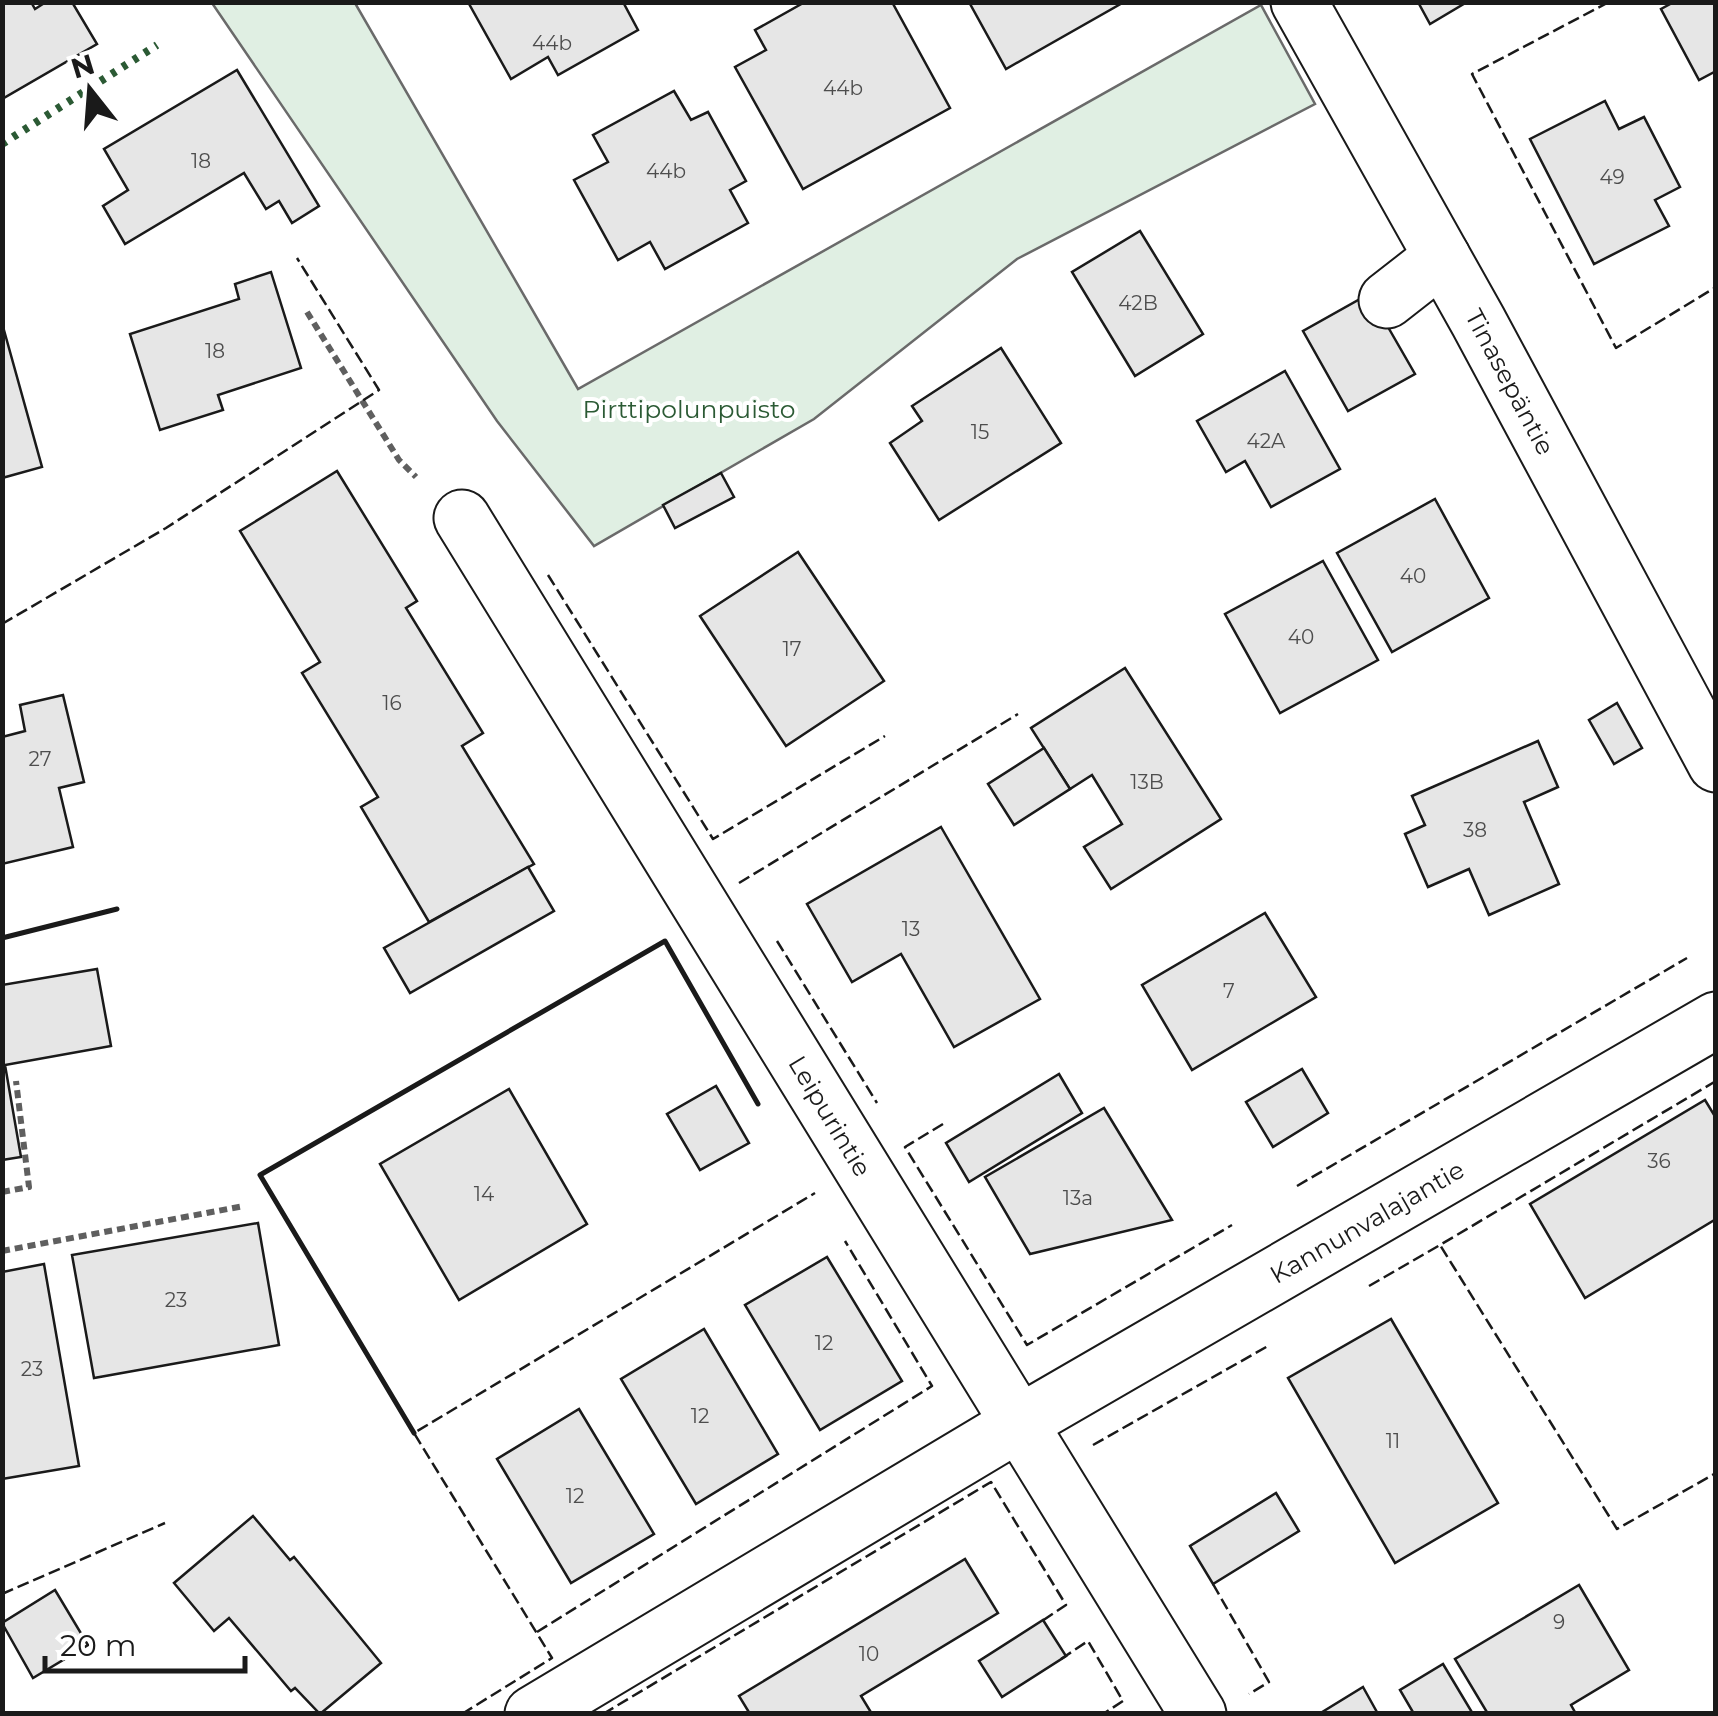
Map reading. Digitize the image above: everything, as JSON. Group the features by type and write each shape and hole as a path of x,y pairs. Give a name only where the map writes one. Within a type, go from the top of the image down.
{"street":[{"name":"Tinasepäntie","path":"1299,2 1716,764"},
{"path":"1387,300 1442,258"},
{"name":"Leipurintie","path":"462,518 1198,1714"},
{"name":"Kannunvalajantie","path":"532,1714 1018,1424 1716,1020"}],"path":[{"path":"306,312 399,460 462,518"},
{"path":"2,1192 29,1187 16,1081"},
{"path":"2,1250 244,1206"}],"green space":[{"name":"Pirttipolunpuisto","path":"212,3 355,3 578,389 1261,5 1315,104 1017,259 814,419 594,546 497,421"}],"building":[{"path":"2,2 31,2 35,9 46,2 72,2 97,44 2,99"},
{"path":"468,2 623,2 638,30 558,75 548,57 511,79"},
{"path":"805,2 892,2 950,108 803,189 735,67 766,50 755,30"},
{"path":"969,2 1124,2 1006,69"},
{"path":"1418,2 1467,2 1430,24"},
{"path":"1674,2 1716,2 1716,71 1699,80 1661,9"},
{"path":"237,70 319,206 292,223 279,201 266,209 244,173 125,244 103,206 128,190 104,149"},
{"path":"674,91 691,120 708,112 746,181 730,190 748,223 665,269 650,242 618,260 574,180 608,162 593,135"},
{"path":"1605,101 1619,129 1644,117 1680,187 1655,200 1669,226 1594,264 1530,139"},
{"path":"1140,231 1203,334 1135,376 1072,272"},
{"path":"271,272 301,368 218,395 223,410 160,430 130,334 239,299 235,284"},
{"path":"1369,294 1415,374 1348,411 1303,331"},
{"path":"2,323 42,467 2,478"},
{"path":"1001,348 1061,443 939,520 890,443 922,421 912,406"},
{"path":"1285,371 1340,469 1271,507 1245,461 1226,472 1197,421"},
{"path":"337,471 417,601 406,608 483,733 462,746 534,864 429,922 361,807 378,797 302,673 320,662 240,531"},
{"path":"721,473 734,497 675,528 663,505"},
{"path":"1435,499 1489,598 1392,652 1337,553"},
{"path":"798,552 884,681 786,746 700,616"},
{"path":"1323,561 1378,660 1280,713 1225,614"},
{"path":"1125,668 1221,819 1111,889 1084,847 1122,824 1092,775 1070,789 1031,728"},
{"path":"63,695 84,782 59,788 73,847 2,864 2,737 25,731 20,705"},
{"path":"1617,703 1642,748 1614,764 1589,720"},
{"path":"1538,741 1558,787 1524,802 1559,884 1489,915 1469,869 1428,887 1405,834 1425,825 1412,796"},
{"path":"1044,748 1070,789 1014,825 988,784"},
{"path":"941,827 1040,999 954,1047 901,954 852,982 807,904"},
{"path":"528,867 554,911 410,993 384,948"},
{"path":"1265,913 1316,997 1192,1070 1142,985"},
{"path":"97,969 111,1046 5,1065 21,1157 2,1160 2,985"},
{"path":"1302,1069 1328,1113 1273,1147 1246,1102"},
{"path":"1059,1074 1082,1113 969,1182 946,1143"},
{"path":"716,1086 749,1143 700,1170 667,1114"},
{"path":"509,1089 587,1224 459,1300 380,1164"},
{"path":"1705,1100 1716,1118 1716,1219 1585,1298 1530,1204"},
{"path":"1104,1108 1172,1220 1030,1254 985,1177"},
{"path":"258,1223 279,1345 94,1378 72,1255"},
{"path":"827,1257 902,1381 820,1430 745,1305"},
{"path":"44,1264 79,1466 2,1479 2,1272"},
{"path":"1391,1319 1498,1503 1395,1563 1288,1378"},
{"path":"704,1329 778,1454 696,1504 621,1379"},
{"path":"579,1409 654,1534 571,1583 497,1459"},
{"path":"1276,1493 1299,1531 1213,1584 1190,1546"},
{"path":"253,1516 290,1560 294,1557 381,1663 320,1714 295,1688 291,1691 229,1618 214,1631 174,1583"},
{"path":"965,1559 998,1613 861,1696 872,1714 750,1714 739,1696"},
{"path":"1579,1585 1629,1670 1571,1705 1576,1714 1488,1714 1455,1659"},
{"path":"55,1590 88,1645 33,1678 2,1623"},
{"path":"1043,1620 1066,1656 1002,1697 979,1661"},
{"path":"1443,1664 1473,1714 1414,1714 1400,1690"},
{"path":"1363,1687 1378,1714 1319,1714"}],"hedge":[{"path":"2,144 157,45"}],"fence":[{"path":"1609,2 1472,74 1616,348 1716,287"},
{"path":"2,624 166,528 379,390 297,258"},
{"path":"548,575 713,839 885,736"},
{"path":"739,883 1018,714"},
{"path":"777,941 877,1103"},
{"path":"1297,1186 1687,958"},
{"path":"1716,1081 1440,1245 1617,1529 1716,1473"},
{"path":"943,1124 905,1147 1027,1345 1232,1225"},
{"path":"462,1714 552,1658 414,1433 815,1193"},
{"path":"537,1632 932,1386 845,1241"},
{"path":"1369,1286 1440,1245"},
{"path":"1093,1445 1268,1346"},
{"path":"603,1714 991,1482 1066,1605 1039,1623"},
{"path":"2,1594 165,1523"},
{"path":"1213,1584 1269,1682 1249,1694"},
{"path":"1061,1659 1088,1641 1123,1701 1103,1714"}],"wall":[{"path":"2,938 117,909"},
{"path":"414,1433 260,1175 665,941 758,1104"}]}
